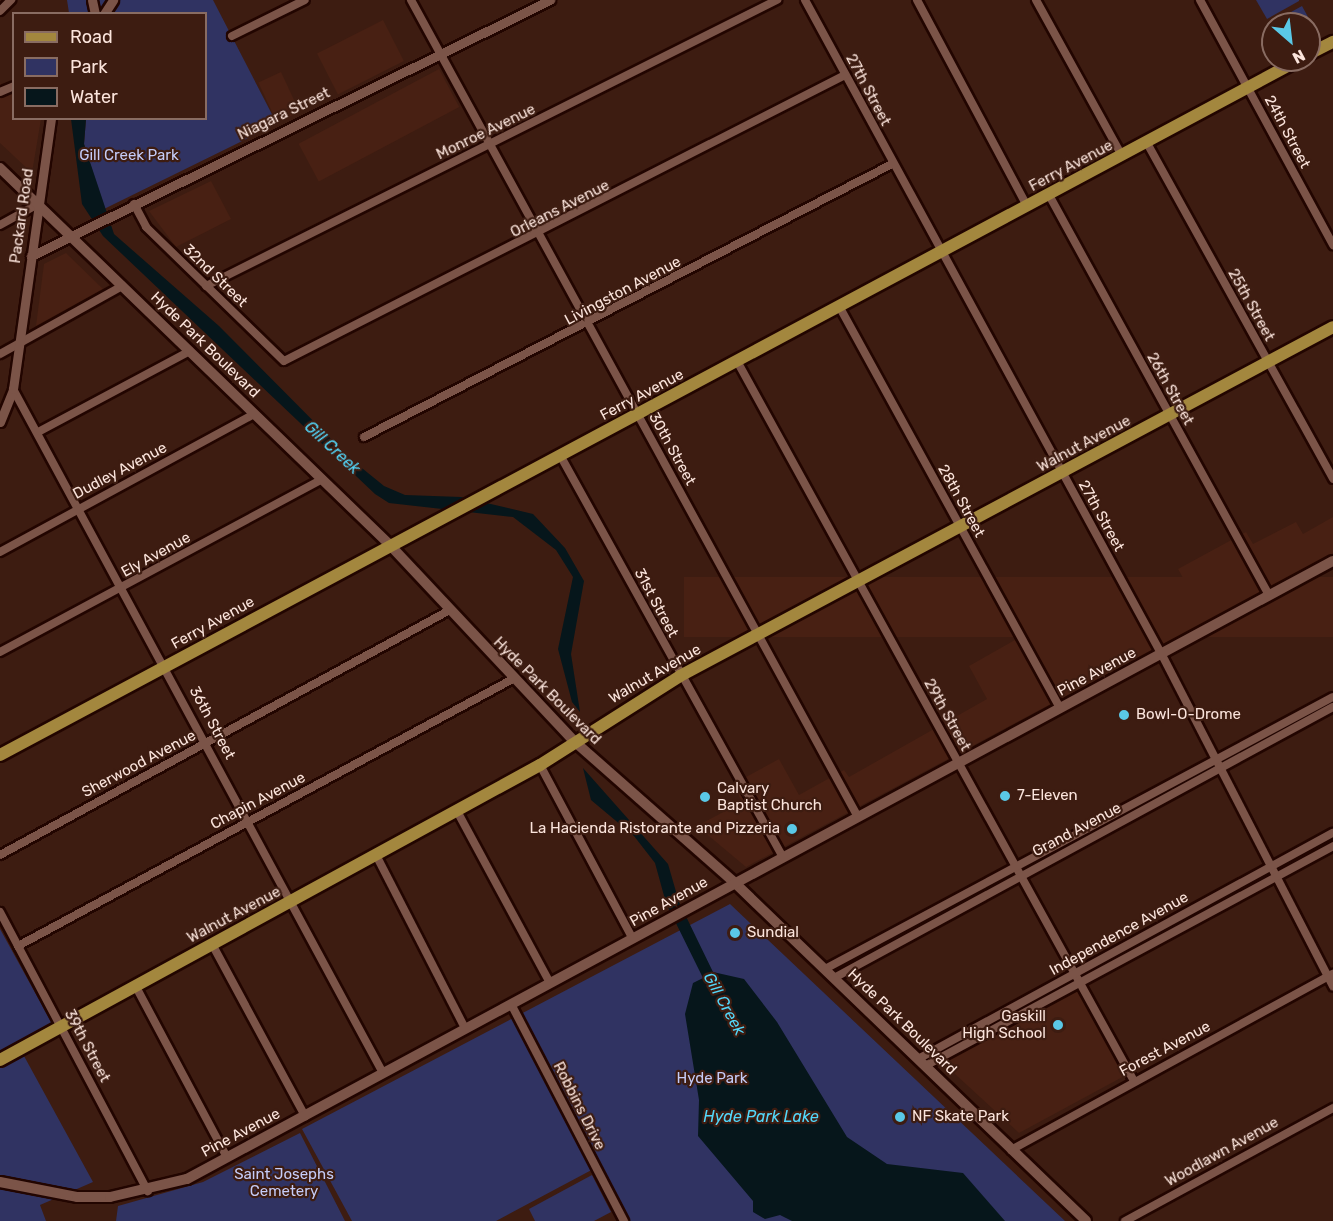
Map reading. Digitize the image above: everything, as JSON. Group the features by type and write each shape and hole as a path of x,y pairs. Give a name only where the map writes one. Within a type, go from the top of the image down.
{"main road":[{"name":"Ferry Avenue","path":"0,755 389,544 481,498 1276,72"},
{"name":"Hyde Park Boulevard","path":"0,168 389,544 512,680 574,741 735,883 1086,1221"},
{"name":"Walnut Avenue","path":"0,1060 60,1024 540,765 574,741 680,676 1333,327"},
{"name":"Pine Avenue","path":"0,1182 77,1197 149,1192 227,1157 1333,561"}],"street":[{"path":"0,11 11,0"},
{"path":"232,36 305,0"},
{"name":"30th Street","path":"411,0 439,55 858,817"},
{"name":"Niagara Street","path":"31,256 550,0"},
{"name":"Monroe Avenue","path":"206,286 777,0"},
{"name":"27th Street","path":"805,0 940,253 1162,654 1276,877 1331,975 1333,986"},
{"path":"917,0 1027,206"},
{"path":"1036,0 1122,156"},
{"name":"24th Street","path":"1200,0 1333,245"},
{"name":"Orleans Avenue","path":"284,361 538,235 845,75"},
{"name":"Packard Road","path":"0,422 13,388 51,120"},
{"name":"25th Street","path":"1147,143 1333,479"},
{"name":"Livingston Avenue","path":"364,437 588,325 892,164"},
{"name":"26th Street","path":"1049,195 1269,596"},
{"path":"0,225 38,204"},
{"name":"32nd Street","path":"134,204 146,227 284,361"},
{"path":"0,354 122,285"},
{"name":"28th Street","path":"839,306 1060,708"},
{"path":"40,431 190,351"},
{"name":"29th Street","path":"737,361 958,763 1079,976 1134,1081"},
{"name":"36th Street","path":"13,388 40,431 383,1073"},
{"name":"Dudley Avenue","path":"0,552 254,414"},
{"name":"31st Street","path":"560,455 680,676 783,857"},
{"name":"Ely Avenue","path":"0,652 124,588 323,479"},
{"name":"Sherwood Avenue","path":"0,855 448,611"},
{"name":"Chapin Avenue","path":"18,946 512,680"},
{"path":"825,969 1016,867 1217,764 1333,697"},
{"name":"Grand Avenue","path":"834,978 1021,876 1217,764 1333,707"},
{"path":"540,765 633,939"},
{"path":"457,811 550,983"},
{"name":"Independence Avenue","path":"922,1062 1333,833"},
{"name":"Independence Avenue","path":"1079,976 1333,846"},
{"path":"376,855 465,1028"},
{"name":"39th Street","path":"0,912 149,1192"},
{"path":"212,944 304,1116"},
{"name":"Forest Avenue","path":"1011,1150 1331,975"},
{"path":"135,985 227,1157"},
{"name":"Robbins Drive","path":"511,1004 624,1221"},
{"name":"Woodlawn Avenue","path":"1125,1221 1333,1108"}],"shaded area":[{"path":"383,20 404,61 338,95 317,54"},
{"path":"439,69 459,107 319,182 299,144"},
{"path":"281,72 300,112 277,122 258,83"},
{"path":"0,83 12,94 12,120 41,120 32,173 0,143"},
{"path":"211,181 231,219 176,247 149,211"},
{"path":"66,253 103,289 36,326 44,264"},
{"path":"1333,517 1333,553 746,867 697,826 742,802 733,784 779,759 799,795 844,770 849,777 987,699 969,666 1031,631 1034,636 1077,612 1088,632 1145,601 1153,614 1191,592 1178,569 1246,532 1253,544 1296,522 1303,534"},
{"path":"684,577 1333,577 1333,637 684,637"},
{"name":"Gaskill High School","path":"1083,988 1128,1074 1019,1133 943,1063"}],"green space":[{"name":"Gill Creek Park","path":"67,0 213,0 277,124 104,209 84,144 86,120 207,120 207,12 69,12"},
{"path":"1256,0 1299,0 1279,12 1263,12"},
{"path":"1302,6 1305,12 1291,12"},
{"name":"Hyde Park","path":"730,904 1065,1221 628,1221 599,1166 496,1221 352,1221 302,1129"},
{"path":"0,929 59,1036 24,1056 93,1182 40,1205 46,1221 0,1221"},
{"name":"Saint Josephs Cemetery","path":"300,1133 345,1221 116,1221 118,1206 203,1182"},
{"path":"592,1175 611,1212 594,1221 535,1221 529,1209"}],"water":[{"name":"Gill Creek","path":"71,120 86,120 84,144 114,234 219,326 352,460 384,486 405,495 461,497 533,514 565,548 584,581 571,654 580,712 572,702 558,649 573,577 556,550 513,517 389,503 375,494 103,236 82,204"},
{"name":"Hyde Park Lake","path":"583,768 668,864 679,902 713,972 744,979 777,1022 847,1137 887,1164 963,1173 1005,1221 792,1221 780,1215 765,1219 753,1212 753,1201 698,1136 699,1100 685,1014 693,983 703,978 666,903 655,863 634,836 591,800"}],"place":[{"name":"Bowl-O-Drome","path":"1124,715"},
{"name":"7-Eleven","path":"1005,796"},
{"name":"Calvary Baptist Church","path":"705,797"},
{"name":"La Hacienda Ristorante and Pizzeria","path":"792,829"},
{"name":"Sundial","path":"735,933"},
{"name":"Gaskill High School","path":"1058,1025"},
{"name":"NF Skate Park","path":"900,1117"}]}
